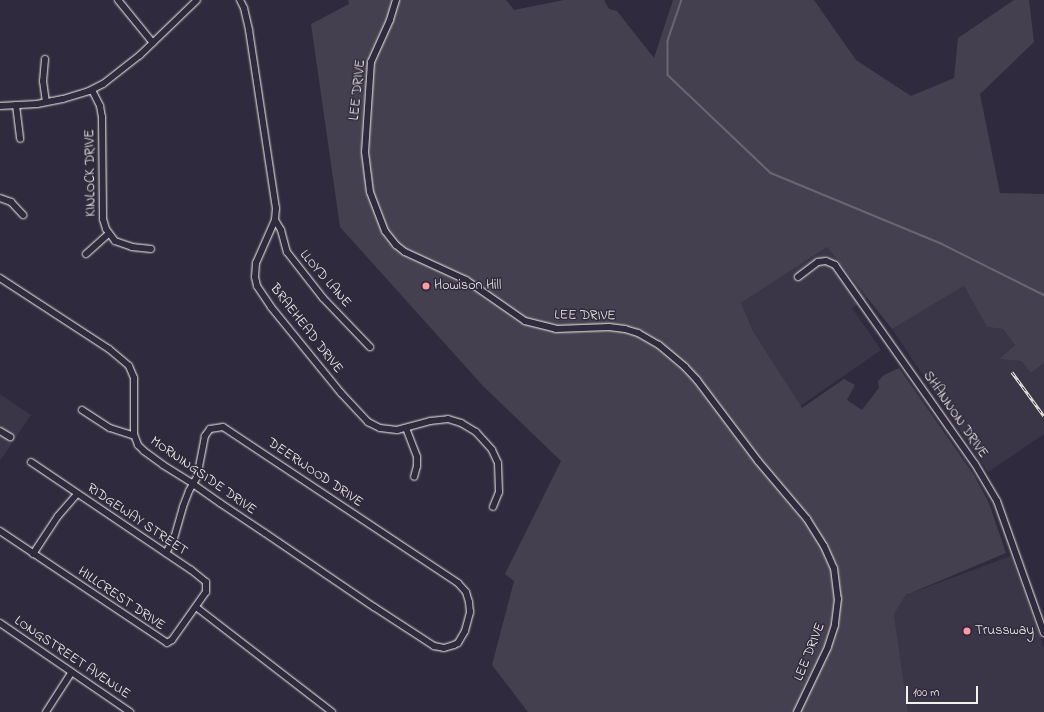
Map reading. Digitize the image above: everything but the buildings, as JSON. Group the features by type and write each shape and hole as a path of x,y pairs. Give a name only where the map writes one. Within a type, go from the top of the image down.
{"street":[{"path":"118,0 153,43"},
{"path":"0,106 16,106 46,102 92,90 122,70 153,43 196,0"},
{"name":"BRAEHEAD DRIVE","path":"240,0 244,8 249,30 276,208 275,220 256,263 257,283 264,297 363,417 380,428 396,430 430,421 448,419 461,423 476,432 492,450 498,463 499,492 493,507"},
{"name":"LEE DRIVE","path":"396,0 390,20 371,62 365,152 370,192 385,231 396,245 405,252 466,280 525,321 556,328 624,328 638,333 659,345 685,367 697,380 758,461 807,519 824,546 834,568 838,599 835,625 826,654 797,712"},
{"path":"45,59 43,81 46,102"},
{"name":"KINLOCK DRIVE","path":"92,90 100,106 102,118 103,219 108,234 115,241 123,244 151,249"},
{"path":"16,106 20,139"},
{"path":"0,198 16,206 23,215"},
{"name":"LLOYD LANE","path":"275,220 281,230 287,252 323,298 370,347"},
{"path":"86,254 108,234"},
{"name":"SHANNON DRIVE","path":"798,277 822,261 830,262 835,265 975,464 997,501 1044,633"},
{"name":"MORNINGSIDE DRIVE","path":"0,278 109,349 129,366 134,378 134,436 142,449 424,640 439,647 448,647 456,644"},
{"path":"82,410 110,428 134,436"},
{"name":"DEERWOOD DRIVE","path":"166,553 178,531 183,507 200,466 203,442 207,432 219,426 229,429 458,583 468,596 470,608 465,631 456,644"},
{"path":"406,428 417,457 417,466 414,477"},
{"path":"0,431 10,437"},
{"name":"RIDGEWAY STREET","path":"31,462 76,494 166,553 206,582 206,592 196,606"},
{"path":"33,554 58,516 76,494"},
{"name":"HILLCREST DRIVE","path":"0,531 166,642 172,640 196,606"},
{"path":"196,606 332,712"},
{"name":"LONGSTREET AVENUE","path":"0,623 130,712"},
{"path":"46,712 72,673"}],"shaded area":[{"path":"348,0 506,0 514,10 564,0 604,0 609,9 617,11 654,58 673,0 814,0 856,60 911,96 954,78 958,38 1014,0 1029,0 1034,42 980,94 1000,193 1044,194 1044,363 1031,373 1021,361 999,359 1015,345 1003,329 987,327 964,286 892,329 827,247 741,303 753,331 802,408 844,379 855,385 847,400 862,410 879,388 878,381 884,375 899,368 974,475 989,503 1006,553 906,595 894,614 908,712 528,712 492,665 514,581 505,574 561,461 483,386 340,227 311,24 349,4"},
{"path":"827,247 867,298 852,308 881,350 800,406 753,331 741,303"},
{"path":"964,286 987,327 1003,329 1015,345 1000,358 1021,361 1031,373 1044,363 1044,434 988,472 892,329"},
{"path":"0,394 31,415 0,461"},
{"name":"Trussway","path":"1011,556 1044,648 1044,712 908,712 894,614 906,595"}],"waterway":[{"path":"682,0 668,41 668,75 771,173 942,244 1044,295"}],"railway":[{"path":"1012,372 1044,416"}],"place":[{"name":"Howison Hill","path":"426,286"},
{"name":"Trussway","path":"967,631"}]}
